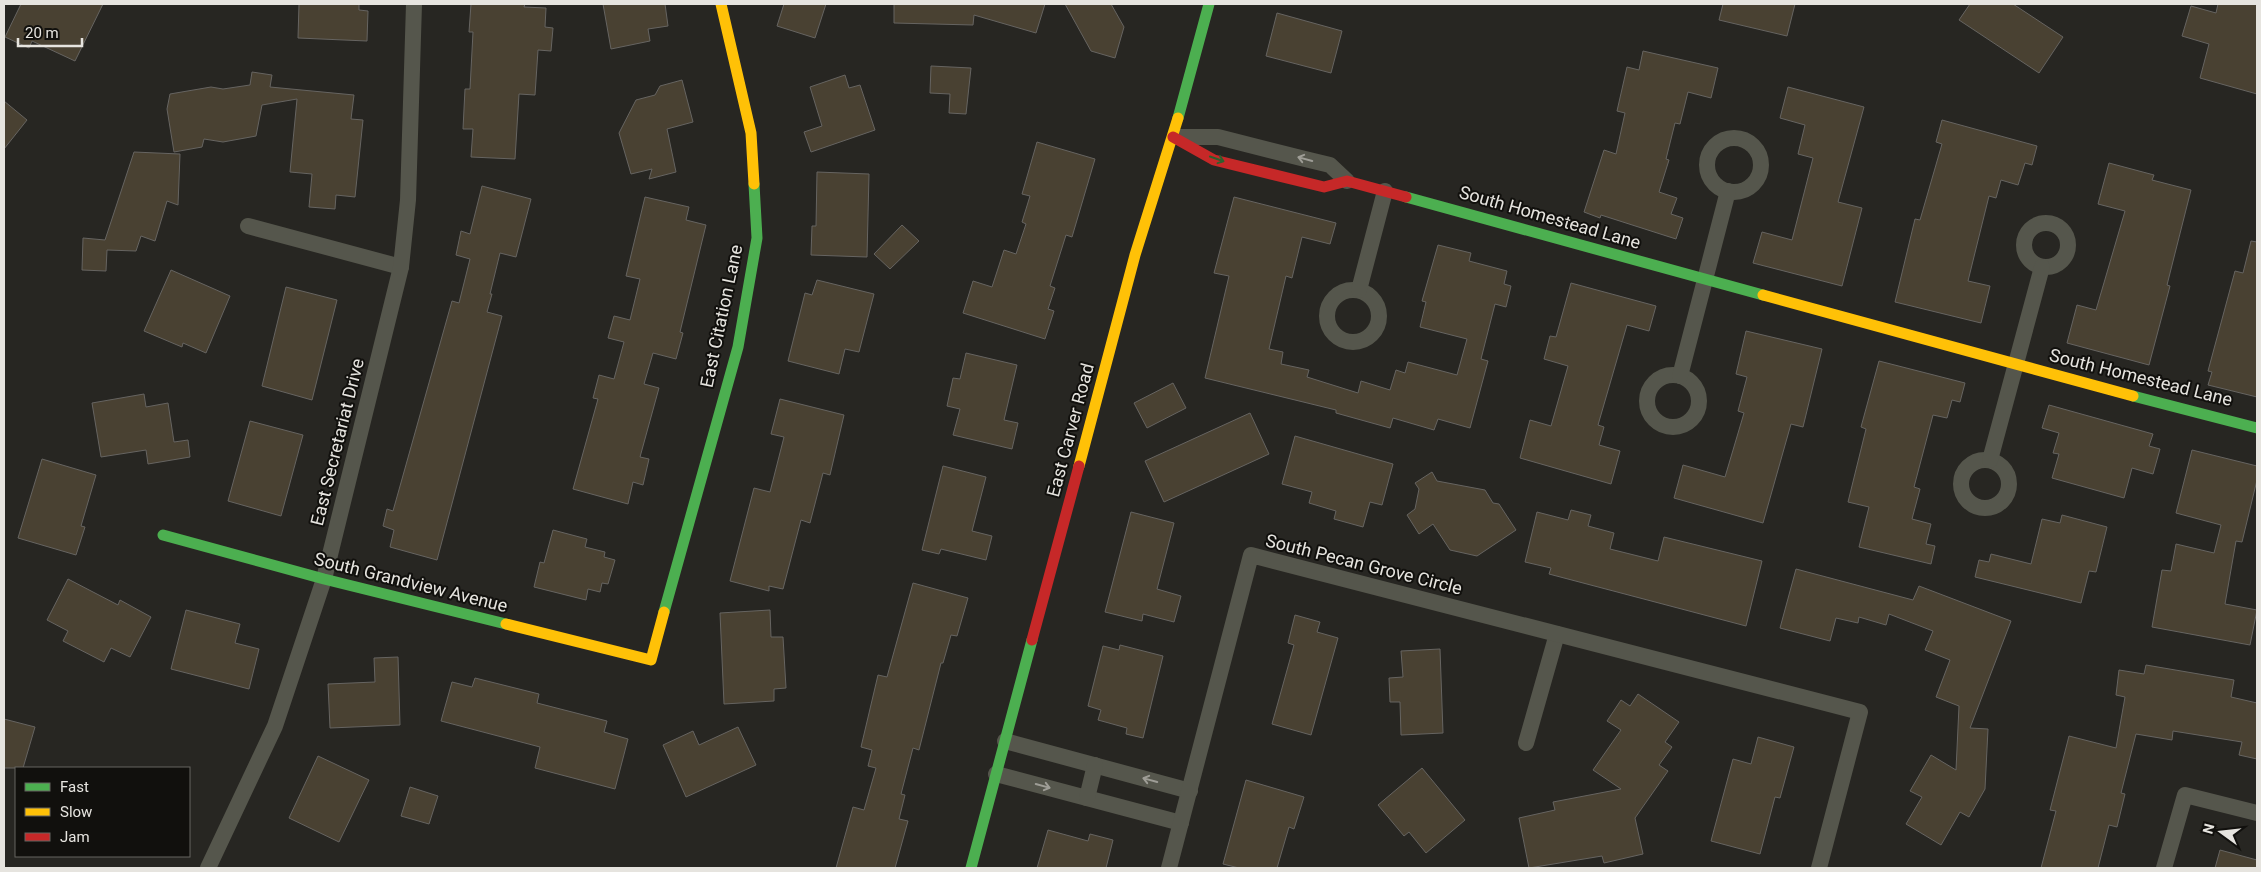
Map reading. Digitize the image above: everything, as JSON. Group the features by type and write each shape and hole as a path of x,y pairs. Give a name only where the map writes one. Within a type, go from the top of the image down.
{"street":[{"name":"East Secretariat Drive","path":"208,868 275,726 324,579 401,267 408,200 414,4"},
{"name":"East Citation Lane","path":"652,660 738,347 757,238 751,133 722,4"},
{"name":"East Carver Road","path":"971,868 1134,255 1173,137 1209,4"},
{"path":"1173,137 1218,136 1305,158 1330,165 1346,182"},
{"name":"South Homestead Lane","path":"1173,137 1214,160 1324,188 1346,182 1386,191 2016,365 2257,428"},
{"path":"1359,290 1386,191"},
{"path":"1680,376 1728,191"},
{"path":"248,226 401,267"},
{"path":"1990,460 2042,267"},
{"name":"South Grandview Avenue","path":"163,535 324,579 652,660"},
{"name":"South Pecan Grove Circle","path":"1169,868 1251,555 1860,712 1819,868"},
{"path":"1526,743 1557,634"},
{"path":"1005,741 1190,791"},
{"path":"1086,798 1095,765"},
{"path":"996,774 1181,823"},
{"path":"2164,868 2185,795 2257,813"}],"building":[{"path":"21,4 103,4 75,61 32,41 29,48 5,37"},
{"path":"299,4 359,4 359,10 368,11 367,41 298,38"},
{"path":"471,4 525,4 524,7 546,8 545,27 553,28 551,51 538,50 535,95 519,94 515,159 471,157 473,129 463,129 465,89 470,89 473,32 469,32"},
{"path":"603,4 665,4 668,26 648,29 650,41 611,49"},
{"path":"784,4 826,4 815,38 777,26"},
{"path":"894,4 1045,4 1036,33 974,15 973,25 894,23"},
{"path":"1065,4 1111,4 1124,27 1115,58 1091,51"},
{"path":"1723,4 1795,4 1787,36 1719,20"},
{"path":"1970,4 2013,4 2063,37 2039,73 1959,20"},
{"path":"2218,4 2257,4 2257,94 2200,78 2209,44 2182,36 2191,6 2216,13"},
{"path":"1277,13 1342,31 1331,73 1266,56"},
{"path":"1643,51 1718,68 1711,98 1688,92 1680,124 1675,123 1666,159 1669,160 1659,192 1677,198 1671,214 1683,218 1676,239 1601,215 1600,218 1584,212 1604,150 1616,154 1625,113 1617,111 1627,67 1639,70"},
{"path":"931,66 971,68 966,114 949,113 950,94 930,93"},
{"path":"252,72 272,75 270,87 354,95 351,119 363,120 355,197 336,195 335,209 309,207 312,174 290,172 297,99 262,105 256,136 223,142 204,139 202,147 174,152 167,109 170,94 211,87 223,89 250,85"},
{"path":"845,75 849,88 860,85 875,130 811,152 804,132 822,126 810,87"},
{"path":"682,80 693,122 667,129 676,172 649,179 652,169 631,174 619,133 636,100 655,95 660,86"},
{"path":"1788,87 1864,107 1838,202 1862,208 1842,286 1753,263 1762,232 1792,240 1813,158 1798,154 1805,125 1780,118"},
{"path":"4,101 27,120 4,149"},
{"path":"1942,120 2037,146 2032,165 2025,163 2018,185 2001,180 1996,198 1989,196 1968,281 1990,286 1981,323 1895,302 1915,219 1920,220 1942,144 1936,142"},
{"path":"1037,142 1095,159 1072,237 1066,235 1050,286 1055,288 1048,309 1054,311 1045,339 963,313 973,281 992,287 1004,250 1016,254 1026,224 1022,222 1030,196 1022,194"},
{"path":"134,152 180,154 178,205 167,201 155,241 141,236 136,251 107,250 106,271 82,270 83,238 105,240"},
{"path":"2109,163 2154,175 2152,180 2191,190 2167,285 2170,286 2149,365 2067,343 2077,305 2096,310 2125,211 2098,204"},
{"path":"817,172 869,174 867,257 811,255 812,226 816,226"},
{"path":"482,186 531,199 516,257 500,253 487,312 502,316 437,560 390,547 394,530 383,526 387,509 393,511 452,301 459,303 470,259 456,255 461,231 470,234"},
{"path":"645,197 689,207 686,220 706,225 680,332 683,333 676,359 653,353 644,384 659,388 640,457 649,459 643,485 633,482 628,504 573,489 598,399 593,398 599,375 614,379 624,342 608,338 614,316 630,320 640,279 626,276"},
{"path":"1234,197 1336,223 1330,244 1302,237 1292,278 1286,276 1269,349 1283,352 1281,364 1309,370 1307,377 1358,393 1361,381 1390,390 1396,370 1405,373 1408,362 1457,375 1467,339 1420,327 1426,302 1422,301 1438,245 1471,253 1469,261 1507,271 1504,284 1511,286 1506,307 1495,304 1481,359 1488,361 1470,428 1438,419 1434,430 1393,418 1390,428 1336,413 1336,410 1205,378 1229,276 1214,273"},
{"path":"902,225 919,241 890,269 874,254"},
{"path":"2251,241 2257,242 2257,397 2208,385 2212,372 2208,371 2235,271 2243,273"},
{"path":"171,270 230,296 206,353 183,343 182,347 144,331"},
{"path":"817,280 874,294 859,352 845,349 839,374 788,361 805,293 812,295"},
{"path":"1571,283 1656,306 1649,331 1627,325 1598,425 1604,427 1599,445 1620,451 1611,484 1520,458 1530,420 1551,426 1568,366 1544,359 1550,336 1556,337"},
{"path":"286,287 337,300 312,400 262,386"},
{"path":"1746,331 1822,349 1803,427 1791,424 1763,523 1674,498 1683,465 1725,477 1744,413 1738,411 1747,377 1736,374"},
{"path":"966,353 1017,365 1004,420 1018,423 1012,449 953,435 960,409 947,406 953,378 960,379"},
{"path":"1879,361 1965,383 1960,402 1952,400 1947,418 1933,415 1914,487 1920,489 1912,519 1931,524 1926,544 1935,546 1931,564 1859,547 1869,507 1848,502 1866,429 1861,427"},
{"path":"1173,383 1186,408 1147,428 1134,403"},
{"path":"144,394 146,407 168,403 174,442 188,440 190,457 148,464 146,450 101,457 92,403"},
{"path":"780,399 844,415 830,475 823,473 810,523 801,520 783,589 769,586 769,591 730,581 754,488 770,492 784,437 771,434"},
{"path":"2049,405 2153,434 2149,446 2160,449 2153,474 2132,468 2124,498 2052,478 2059,454 2053,453 2059,433 2042,428"},
{"path":"1250,413 1269,454 1164,502 1145,461"},
{"path":"250,421 303,435 281,516 228,501"},
{"path":"1295,436 1393,464 1382,505 1370,502 1363,527 1334,519 1336,511 1309,503 1312,492 1282,484"},
{"path":"2192,450 2257,466 2257,480 2242,542 2236,541 2225,604 2257,610 2250,645 2152,627 2162,570 2171,571 2176,544 2214,553 2221,525 2176,513"},
{"path":"42,459 96,475 81,526 85,527 76,555 18,538"},
{"path":"943,466 986,477 972,531 992,536 986,560 941,549 939,554 922,550"},
{"path":"1432,472 1437,481 1485,490 1493,503 1499,504 1516,530 1477,556 1450,550 1433,524 1419,534 1407,515 1415,509 1419,489 1415,483"},
{"path":"1571,510 1591,515 1588,526 1614,533 1610,549 1658,561 1664,537 1762,561 1746,626 1549,574 1551,568 1525,562 1537,512 1568,520"},
{"path":"1131,512 1174,523 1157,589 1181,596 1174,622 1143,614 1142,621 1105,612"},
{"path":"2062,515 2107,527 2096,572 2089,571 2081,603 1975,577 1979,560 1989,562 1991,554 2031,564 2042,519 2060,523"},
{"path":"553,530 587,539 585,547 605,552 604,557 615,560 608,584 602,583 600,592 588,589 586,600 534,587 540,562 544,563"},
{"path":"1796,569 1913,600 1919,586 2011,621 1970,728 1988,729 1985,789 1969,817 1960,812 1941,845 1906,824 1922,797 1910,791 1931,755 1956,770 1959,706 1936,697 1950,660 1925,650 1933,631 1889,614 1886,625 1859,617 1858,623 1836,618 1830,641 1780,628"},
{"path":"68,579 118,605 120,600 151,617 130,657 111,648 104,662 63,641 68,631 47,620"},
{"path":"913,583 968,598 957,636 951,635 943,663 941,663 919,750 913,748 901,794 905,795 899,819 908,821 895,868 836,868 853,807 864,810 876,768 868,766 872,750 861,747 878,675 887,677"},
{"path":"186,610 240,624 235,643 259,649 249,689 171,669"},
{"path":"770,610 771,637 783,637 786,688 774,689 774,701 724,704 720,613"},
{"path":"1295,615 1320,622 1317,632 1338,638 1311,735 1272,724 1294,645 1288,643"},
{"path":"1120,645 1163,656 1143,738 1126,734 1127,728 1098,720 1101,710 1088,706 1103,646 1119,650"},
{"path":"1440,649 1443,733 1401,735 1400,702 1390,702 1389,678 1403,677 1401,651"},
{"path":"398,657 400,725 330,728 328,684 375,682 374,658"},
{"path":"2146,665 2234,680 2231,697 2257,703 2257,759 2239,755 2242,742 2173,731 2172,740 2136,734 2121,793 2125,794 2117,827 2109,825 2098,868 2041,868 2056,811 2050,810 2069,736 2116,748 2125,697 2116,695 2119,670 2144,674"},
{"path":"475,678 539,694 537,703 607,721 604,732 628,739 615,789 535,768 540,747 441,721 452,682 472,687"},
{"path":"1638,694 1679,722 1665,742 1672,747 1659,765 1668,771 1635,818 1643,854 1604,863 1602,856 1529,868 1519,818 1555,810 1553,802 1621,789 1593,770 1621,730 1607,721 1621,700 1630,706"},
{"path":"4,719 35,727 23,767 4,768"},
{"path":"738,727 756,765 686,797 663,745 693,731 699,745"},
{"path":"1758,737 1794,747 1780,798 1775,797 1760,854 1711,841 1733,759 1751,764"},
{"path":"318,756 369,780 339,842 289,818"},
{"path":"1422,768 1465,820 1426,853 1409,832 1404,836 1378,805"},
{"path":"1246,780 1304,797 1294,829 1289,827 1277,868 1239,868 1223,864"},
{"path":"410,787 438,796 429,824 401,816"},
{"path":"1048,830 1088,841 1090,834 1113,840 1106,868 1037,868"},
{"path":"2220,850 2257,860 2257,868 2215,868"}],"traffic: fast":[{"path":"1178,118 1209,4"},
{"path":"664,612 738,347 757,238 754,184"},
{"path":"1406,197 1763,295"},
{"path":"2133,396 2257,428"},
{"path":"163,535 324,579 506,624"},
{"path":"971,868 1032,640"}],"traffic: slow":[{"path":"721,4 751,133 754,184"},
{"path":"1079,466 1135,255 1178,118"},
{"path":"1763,295 2133,396"},
{"path":"506,624 651,660 664,612"}],"traffic: jam":[{"path":"1173,137 1214,160 1324,187 1347,181 1406,197"},
{"path":"1032,640 1079,466"}]}
